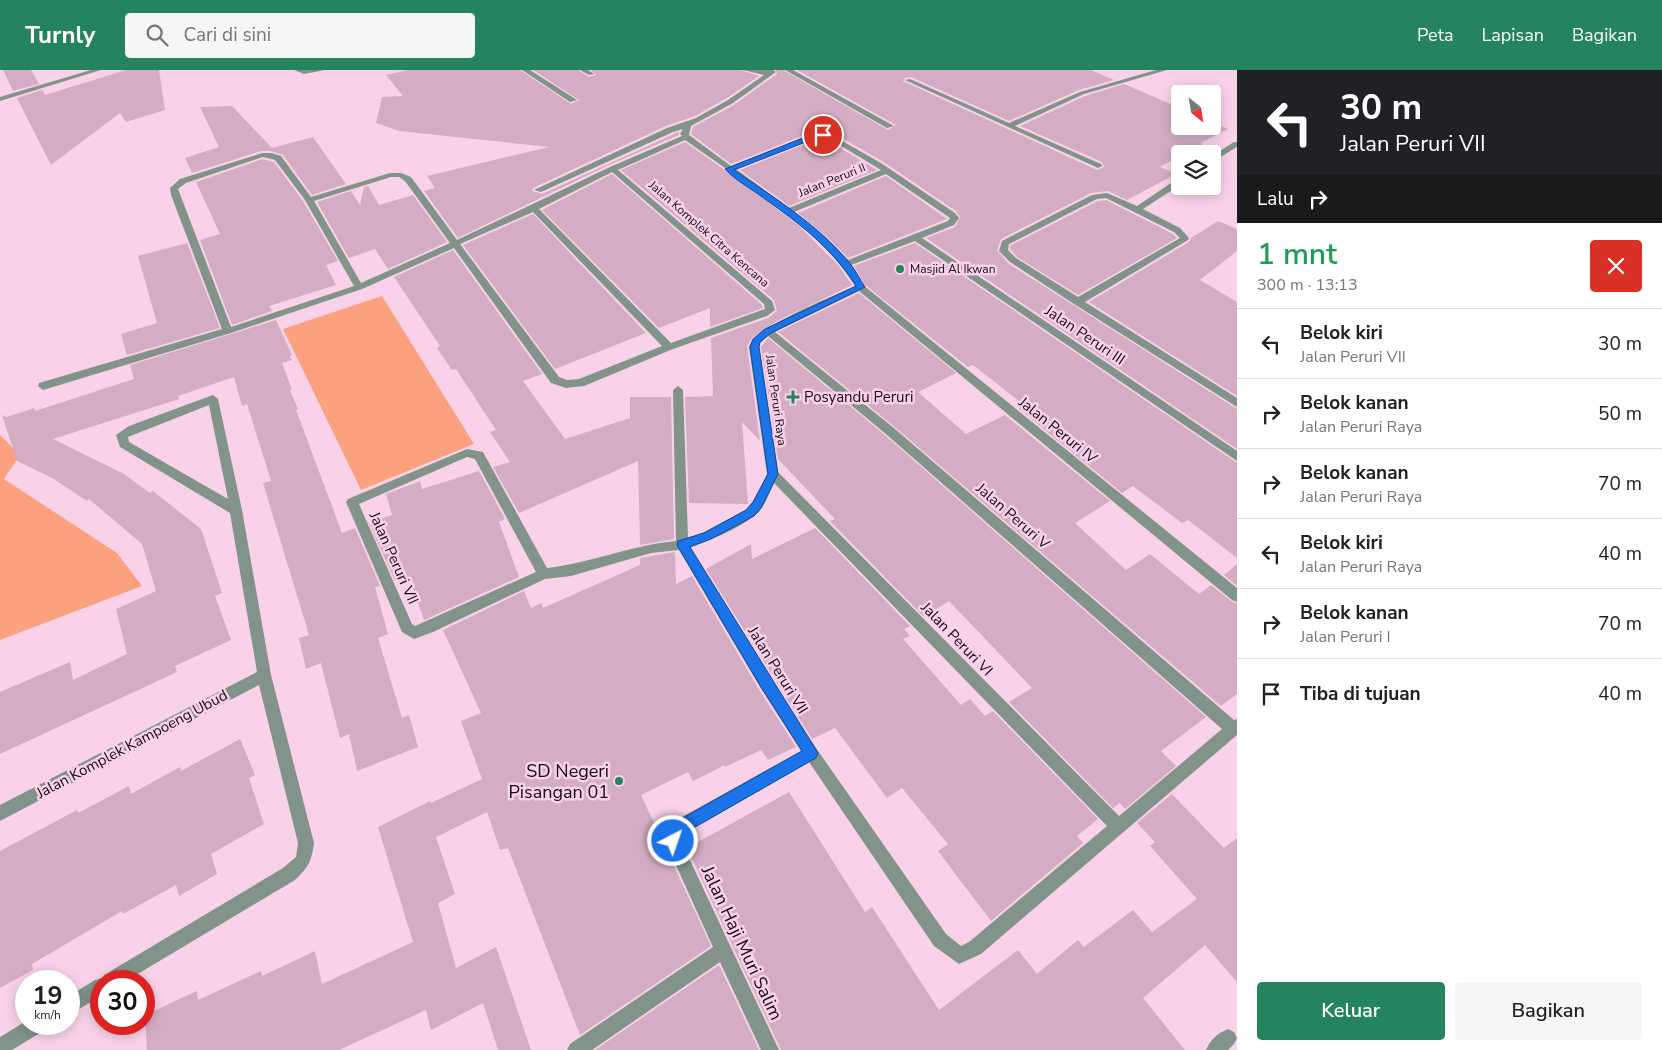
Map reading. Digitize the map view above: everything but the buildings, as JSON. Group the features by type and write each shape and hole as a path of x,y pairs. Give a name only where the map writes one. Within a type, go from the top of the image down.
{"street":[{"path":"0,99 98,70"},
{"path":"297,70 304,72 322,70"},
{"path":"525,70 574,100"},
{"path":"583,70 591,74"},
{"path":"746,70 774,71"},
{"path":"788,70 890,126"},
{"path":"1008,126 1082,93 1164,70"},
{"path":"538,190 670,130 688,125 714,113 774,71"},
{"path":"908,80 1098,166"},
{"path":"688,125 684,134 686,137 788,211 824,241 846,264 860,287"},
{"path":"729,169 815,136 830,136 955,218 951,223 916,238 846,264"},
{"path":"43,386 228,331 359,287 534,208 613,168 686,137"},
{"path":"1221,154 1237,144"},
{"path":"228,331 175,195 174,188 183,181 262,156 272,155 278,158 309,200 359,287"},
{"name":"Jalan Komplek Citra Kencana","path":"309,200 390,175 401,175 408,179 555,380 566,384 580,383 669,347 764,314 770,310 769,303 613,168"},
{"name":"Jalan Peruri II","path":"788,211 886,171"},
{"path":"1137,209 1171,187"},
{"path":"1078,302 1185,238 1177,230 1108,195 1101,195 1005,243 1004,251 1014,260 1078,302 1237,403"},
{"path":"534,208 669,347"},
{"name":"Jalan Peruri III","path":"916,238 1237,457"},
{"name":"Jalan Peruri Raya","path":"773,474 754,347 756,341 768,331 860,287"},
{"name":"Jalan Peruri IV","path":"860,287 1237,596"},
{"name":"Jalan Peruri V","path":"768,331 890,432 1235,728"},
{"path":"678,390 682,545 708,536 750,513 757,505 773,474"},
{"path":"128,970 289,874 303,861 306,843 264,675 236,510 213,399 122,435 124,444 236,510"},
{"name":"Jalan Peruri VII","path":"544,574 479,455 467,453 453,458 352,502 407,628 414,633 544,574 571,571 651,548 682,545 765,682 811,753 940,940 959,955 975,948 1118,826"},
{"name":"Jalan Peruri VI","path":"773,474 1118,826"},
{"name":"Jalan Komplek Kampoeng Ubud","path":"0,813 264,675"},
{"path":"1118,826 1235,728"},
{"name":"Jalan Haji Muri Salim","path":"770,1050 673,841 677,829 811,753"},
{"path":"576,1050 722,950"},
{"path":"0,1047 20,1035"}],"shaded area":[{"path":"382,296 474,444 361,490 283,329"},
{"path":"0,435 20,455 4,479 117,553 142,586 0,640"}],"place":[{"name":"Masjid Al Ikwan","path":"900,269"},
{"name":"Posyandu Peruri","path":"793,397"},
{"name":"SD Negeri Pisangan 01","path":"619,781"}],"route":[{"path":"673,841 677,829 811,753 765,682 682,545 708,536 737,522 750,513 757,505 773,474 754,347 756,341 768,331 860,287 846,264 824,241 788,211 729,169 815,136 823,135"}]}
